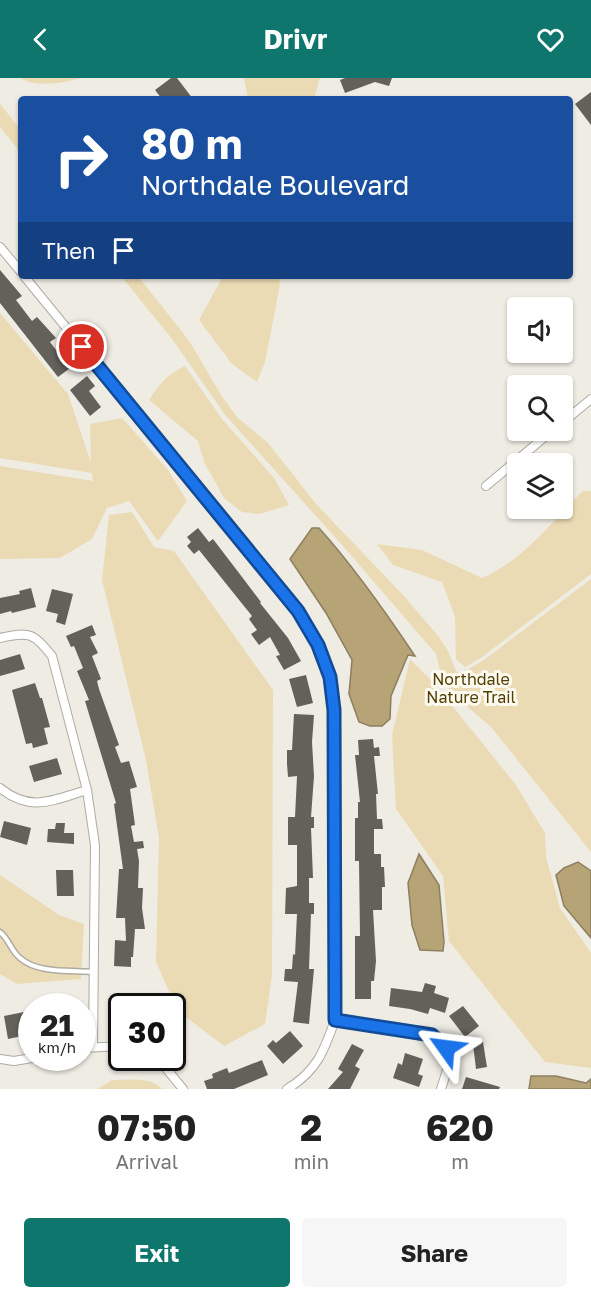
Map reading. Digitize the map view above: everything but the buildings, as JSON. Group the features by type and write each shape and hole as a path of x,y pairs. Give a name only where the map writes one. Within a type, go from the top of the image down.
{"street":[{"path":"0,246 18,268"},
{"path":"26,279 298,611 318,645 330,677 334,710 335,1020 323,1054 300,1081 287,1089"},
{"path":"573,414 591,399"},
{"path":"486,486 540,441"},
{"path":"0,638 21,633 30,636 38,639 52,656 87,790 95,845 94,993"},
{"path":"0,788 13,798 37,804 87,790"},
{"path":"335,1020 432,1035 446,1048 447,1067 441,1089"},
{"path":"0,1059 18,1060"},
{"path":"168,1071 183,1089"}],"lane":[{"path":"0,932 14,952 31,965 48,969 94,972"}],"green space":[{"path":"21,78 80,78 66,82 41,84"},
{"path":"244,78 320,78 315,96 247,96"},
{"path":"0,104 18,126 18,149 0,127"},
{"name":"Northdale Nature Trail","path":"123,279 140,279 190,342 221,395 237,417 268,443 317,505 404,596 439,637 456,671 460,674 484,660 591,579 591,852 491,727 443,683 436,654 226,416 172,339"},
{"path":"221,279 279,279 265,362 257,382 232,364 199,320"},
{"path":"0,313 68,394 91,463 90,424 122,418 168,470 187,501 158,541 129,501 107,508 92,539 60,558 0,559 0,466 93,481 92,473 0,458"},
{"path":"185,366 222,419 274,478 289,505 259,514 242,512 224,498 204,462 198,441 149,400 164,380"},
{"path":"583,491 591,491 591,574 482,657 465,667 456,659 455,617 442,582 393,565 377,544 422,550 482,578 497,571 524,551 556,519 573,519 573,501"},
{"path":"132,512 154,547 174,551 273,690 272,975 265,1024 224,1046 186,1017 186,993 170,993 156,962 159,838 146,760 102,580 109,515"},
{"path":"410,659 433,682 516,785 545,833 546,857 560,908 591,953 591,1068 545,1062 449,941 443,876 396,809 392,735"},
{"path":"0,875 59,915 84,924 81,979 17,984 0,974"},
{"path":"112,1080 146,1080 162,1089 97,1089"}],"shaded area":[{"path":"312,528 319,528 345,559 415,656 408,655 391,696 390,719 382,726 370,726 359,722 349,694 352,660 326,613 290,559"},
{"path":"419,854 439,885 443,951 420,950 412,925 408,883"},
{"path":"578,862 591,871 591,938 564,906 556,875 564,868"},
{"path":"531,1076 556,1076 586,1083 591,1079 591,1089 529,1089"}],"route":[{"path":"82,347 298,611 318,645 330,677 334,710 335,1020 432,1035 446,1048"}]}
